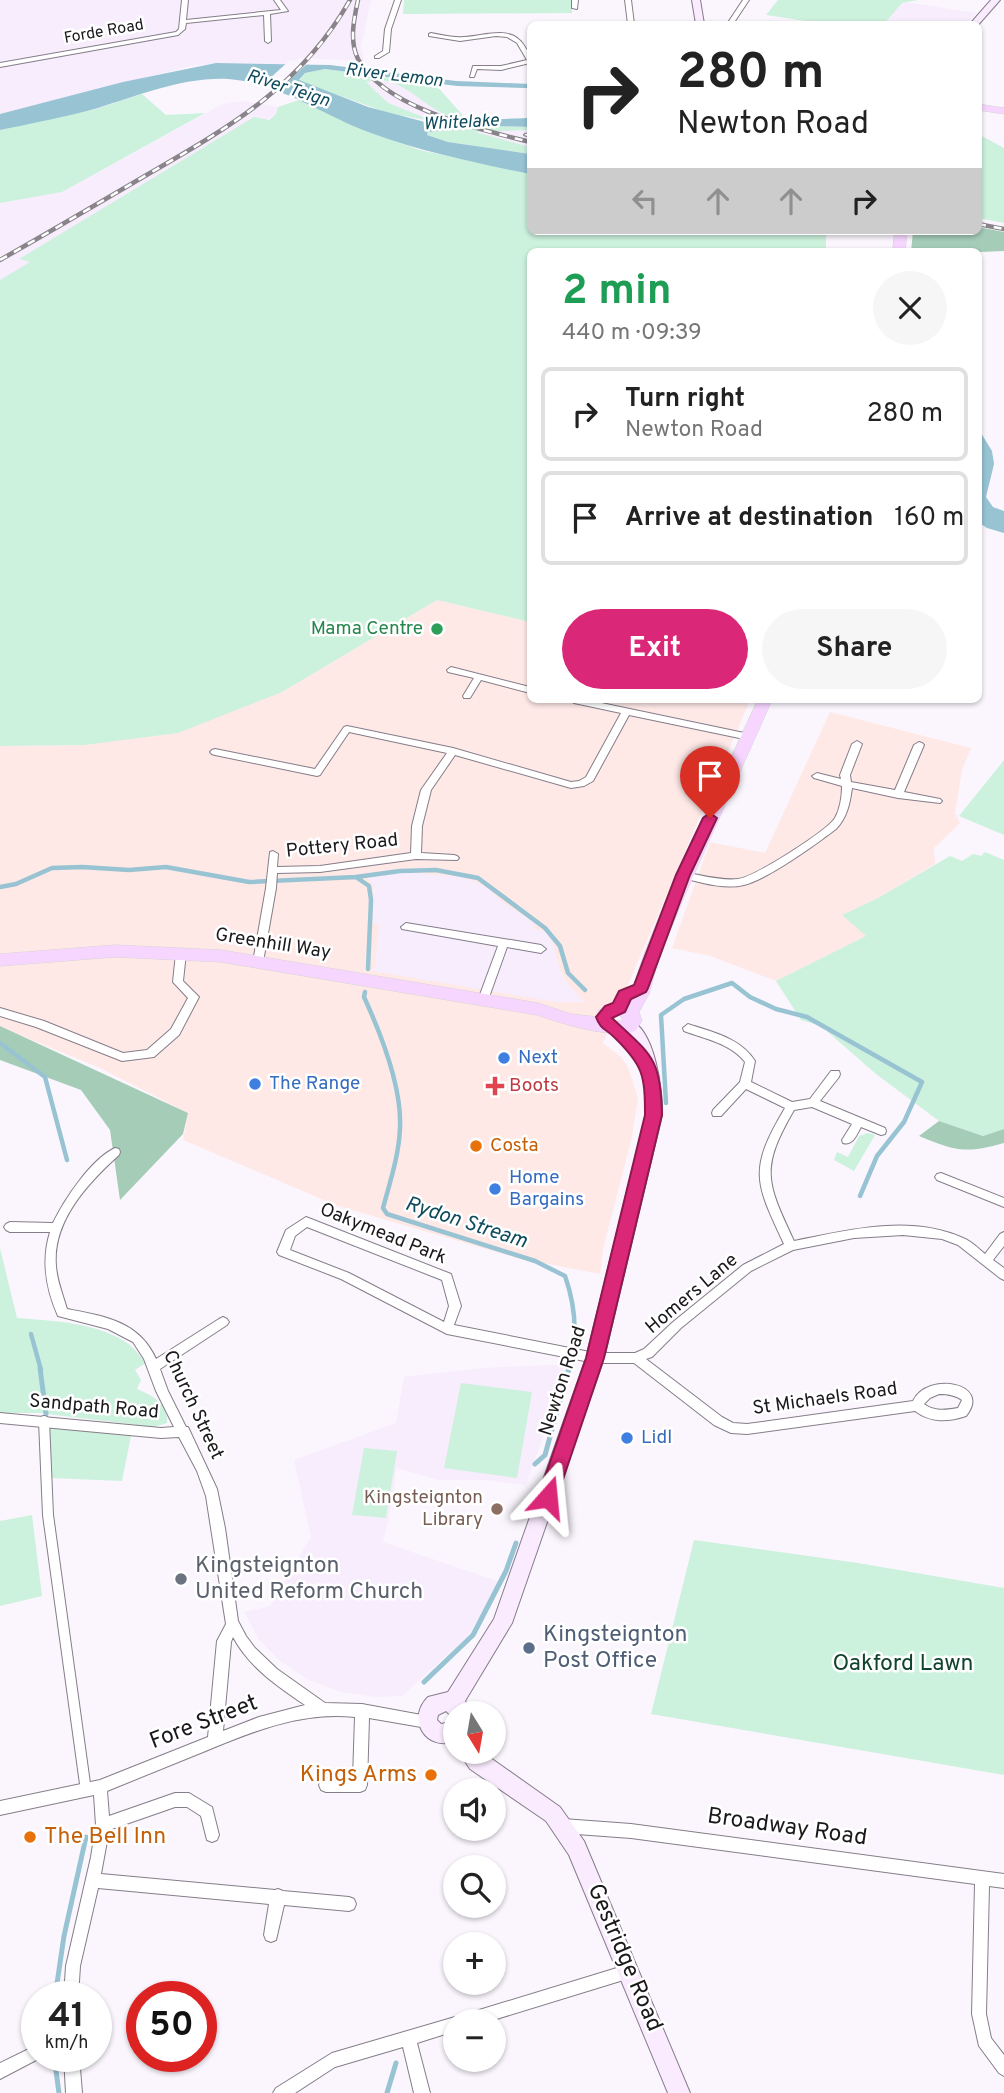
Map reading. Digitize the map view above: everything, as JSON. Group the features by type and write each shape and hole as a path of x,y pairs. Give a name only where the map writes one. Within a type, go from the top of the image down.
{"main road":[{"path":"696,0 700,21"},
{"path":"977,21 996,0"},
{"path":"982,106 1004,111"},
{"path":"617,1019 639,1004 640,988 683,875 764,703"},
{"name":"Greenhill Way","path":"0,960 115,951 181,953 258,962 537,1009 570,1020 617,1019"},
{"name":"Newton Road","path":"461,1701 502,1623 588,1357 654,1115 653,1086 644,1057 617,1019"},
{"path":"443,1701 431,1706 427,1722 439,1734 443,1734"},
{"name":"Gestridge Road","path":"480,1764 553,1814 577,1848 679,2093"}],"street":[{"path":"185,0 183,22 267,15 286,10 277,0"},
{"path":"377,57 386,52 388,29 398,0"},
{"path":"575,0 575,8"},
{"path":"628,0 631,21"},
{"path":"732,21 746,0"},
{"path":"267,15 268,41"},
{"name":"Forde Road","path":"0,65 169,35 182,29 183,22"},
{"path":"428,33 460,39 514,34 527,56"},
{"path":"472,76 475,67 500,68 527,61"},
{"path":"451,670 527,689"},
{"path":"467,696 479,677"},
{"path":"587,703 749,737"},
{"path":"215,752 317,773 347,729 513,766 558,782 581,784 590,779 626,712"},
{"path":"683,875 743,882 802,849 838,822 847,794 845,775 857,744"},
{"path":"898,795 919,745"},
{"name":"Pottery Road","path":"416,856 417,826 426,790 453,751"},
{"path":"817,776 898,795 937,800"},
{"path":"258,962 271,888 273,854"},
{"name":"Pottery Road","path":"272,870 320,869 416,856 454,858"},
{"path":"405,927 541,949"},
{"path":"483,1000 504,942"},
{"path":"0,1012 40,1024 122,1057 150,1054 175,1031 194,997 178,982 181,953"},
{"path":"688,1028 729,1043 745,1053 750,1061 745,1084 718,1113"},
{"path":"813,1103 835,1074"},
{"path":"745,1084 791,1106 813,1103 881,1131"},
{"path":"791,1106 772,1136 762,1167 767,1195 791,1246"},
{"path":"847,1140 859,1122"},
{"name":"Church Street","path":"115,1152 81,1186 56,1228 50,1259 62,1313 102,1322 136,1338 155,1366 162,1390 208,1482 227,1576 232,1626 224,1641 215,1740"},
{"path":"941,1177 1004,1203"},
{"name":"Oakymead Park","path":"447,1329 455,1306 447,1277 306,1222 290,1233 283,1252 345,1276 447,1329 588,1357"},
{"path":"10,1227 56,1228"},
{"name":"Homers Lane","path":"588,1357 636,1358 648,1353 677,1325 747,1268 791,1246 854,1233 903,1230 943,1235 962,1242 1004,1275"},
{"path":"987,1260 1004,1237"},
{"path":"155,1366 223,1322"},
{"name":"St Michaels Road","path":"636,1358 731,1428 782,1425 917,1406"},
{"name":"Sandpath Road","path":"0,1418 161,1433 184,1431"},
{"path":"44,1421 48,1515 93,1789 103,1825 72,1981"},
{"path":"232,1626 256,1659 271,1673 323,1709"},
{"name":"Fore Street","path":"0,1808 93,1789 285,1715 323,1709 362,1711 427,1722"},
{"path":"326,1785 360,1785 362,1711"},
{"path":"103,1825 175,1800 189,1800 207,1812 212,1835"},
{"name":"Broadway Road","path":"563,1826 631,1830 1004,1881"},
{"path":"982,1878 979,2014 984,2041 1004,2068"},
{"path":"92,1880 145,1888 278,1896 349,1904"},
{"path":"271,1935 278,1896"},
{"path":"505,2009 630,1971"},
{"path":"281,2093 332,2061 443,2028"},
{"path":"408,2038 422,2093"},
{"path":"0,2071 21,2060"},
{"path":"72,2072 74,2093"}],"shaded area":[{"path":"0,0 371,0 361,46 364,61 299,58 292,64 216,63 191,66 0,114"},
{"path":"902,3 976,13 969,21 887,21"},
{"path":"365,82 400,83 427,103 458,119 436,122 388,103"},
{"path":"242,101 278,107 276,114 20,260 31,262 0,280 0,203 62,192 223,104"},
{"path":"527,130 527,146 472,132"},
{"path":"437,600 527,621 527,703 749,703 603,1043 621,1057 628,1067 638,1098 632,1137 603,1249 600,1274 517,1258 338,1206 183,1140 188,1113 100,1068 0,1027 0,746 84,745 282,692"},
{"path":"830,712 971,748 962,770 955,813 960,823 934,848 935,864 878,898 842,915 867,936 776,981 710,956 672,948 710,842 765,853"},
{"path":"398,872 463,877 486,887 502,902 533,922 533,929 545,931 552,941 560,970 568,984 585,1002 556,1002 372,971 379,924 373,924 373,884 366,877"},
{"path":"576,1364 552,1412 526,1485 487,1480 439,1480 396,1468 393,1499 383,1542 500,1582 468,1636 402,1696 375,1697 341,1692 307,1679 279,1660 260,1641 244,1612 270,1606 311,1537 294,1460 396,1423 404,1377 483,1368"}],"green space":[{"path":"404,0 572,0 572,13 403,14"},
{"path":"778,0 918,0 902,3 887,21 805,21 766,15"},
{"path":"325,69 435,84 466,119 440,112 405,89 380,80 366,82 388,103 436,122 388,113 299,81 305,73"},
{"path":"142,94 166,115 205,113 62,192 0,203 0,130 96,109"},
{"path":"299,100 369,132 420,150 527,173 527,235 826,235 826,248 527,248 527,621 437,600 282,692 178,733 84,745 0,746 0,280 30,262 19,259 254,117 269,120 276,114 278,107"},
{"path":"496,126 527,127 527,130 475,132 527,146 527,154 448,142 427,135 428,132"},
{"path":"982,136 1004,148 1004,223 982,219"},
{"path":"982,228 1004,232 1004,251 982,252 982,248 911,248 913,235 982,235"},
{"path":"1004,760 1004,835 959,816"},
{"path":"985,852 1004,860 1004,1129 983,1136 939,1121 876,1074 821,1026 801,1020 776,981 866,936 842,915 878,898 950,856 962,861 973,854 981,856"},
{"path":"0,1026 188,1113 183,1134 120,1200 110,1130 81,1090 0,1060"},
{"path":"939,1121 983,1136 1004,1129 1004,1143 970,1150 942,1145 919,1136"},
{"path":"868,1133 875,1135 854,1171 834,1160 837,1152 848,1157 859,1136"},
{"path":"0,1248 17,1318 90,1327 118,1337 130,1345 148,1366 144,1364 135,1370 141,1380 137,1389 162,1405 167,1423 154,1427 39,1413 0,1413"},
{"path":"461,1383 532,1392 517,1478 444,1468"},
{"path":"52,1425 131,1436 122,1481 50,1478 49,1427"},
{"path":"364,1448 397,1451 386,1518 352,1515"},
{"path":"32,1515 42,1596 0,1606 0,1521"},
{"name":"Oakford Lawn","path":"694,1540 858,1563 1004,1588 1004,1775 651,1714"}],"water":[{"path":"216,63 330,65 456,81 527,84 527,88 457,86 325,69 305,73 299,80 368,107 425,122 527,118 527,127 496,126 428,132 427,135 448,142 527,154 527,173 410,146 353,126 265,86 228,79 178,84 86,111 0,130 0,114 123,82"},
{"path":"982,435 992,451 994,464 986,497 993,507 1004,511 1004,533 982,525"}],"pier":[{"path":"290,60 309,62 274,94 258,89"}],"waterway":[{"name":"Rydon Stream","path":"0,887 16,884 52,868 82,867 129,870 166,867 249,882 356,877"},
{"path":"356,877 400,871 436,870 478,878 545,928 560,946 568,973 585,990"},
{"name":"Rydon Stream","path":"356,877 369,886 371,900 368,969"},
{"path":"666,1103 661,1015 684,999 732,983 750,997 776,1009 807,1017 922,1082 904,1122 877,1156 860,1196"},
{"name":"Rydon Stream","path":"365,992 364,997 394,1078 400,1112 398,1148 383,1208 387,1214 535,1261 565,1276 575,1323 569,1370"},
{"path":"0,1043 45,1077 67,1160"},
{"path":"31,1334 41,1370"},
{"path":"40,1368 46,1414"},
{"name":"Rydon Stream","path":"535,1464 545,1455 569,1368"},
{"path":"424,1682 473,1635 506,1571 516,1543"},
{"path":"57,1981 64,1936 86,1837"},
{"path":"387,2093 396,2063"},
{"path":"56,2072 59,2093"}],"railway":[{"path":"0,260 200,143 257,105 307,59 330,32 350,0"},
{"path":"358,0 353,30 355,52 371,76 411,104 460,123 527,141"},
{"path":"982,225 1004,229"}],"place":[{"name":"Mama Centre","path":"437,629"},
{"name":"Next","path":"504,1058"},
{"name":"The Range","path":"255,1084"},
{"name":"Boots","path":"495,1086"},
{"name":"Costa","path":"476,1146"},
{"name":"Home Bargains","path":"495,1189"},
{"name":"Lidl","path":"627,1438"},
{"name":"Kingsteignton Library","path":"497,1509"},
{"name":"Kingsteignton United Reform Church","path":"181,1579"},
{"name":"Kingsteignton Post Office","path":"529,1648"},
{"name":"Kings Arms","path":"431,1775"},
{"name":"The Bell Inn","path":"30,1837"}],"route":[{"path":"548,1497 595,1358 654,1115 653,1086 644,1057 630,1046 616,1029 606,1024 604,1017 611,1010 619,1008 625,995 640,988 683,875 710,818"}],"water label":[{"name":"River Lemon","path":"394,76"},
{"name":"River Teign","path":"288,89"},
{"name":"Whitelake","path":"461,123"}]}
